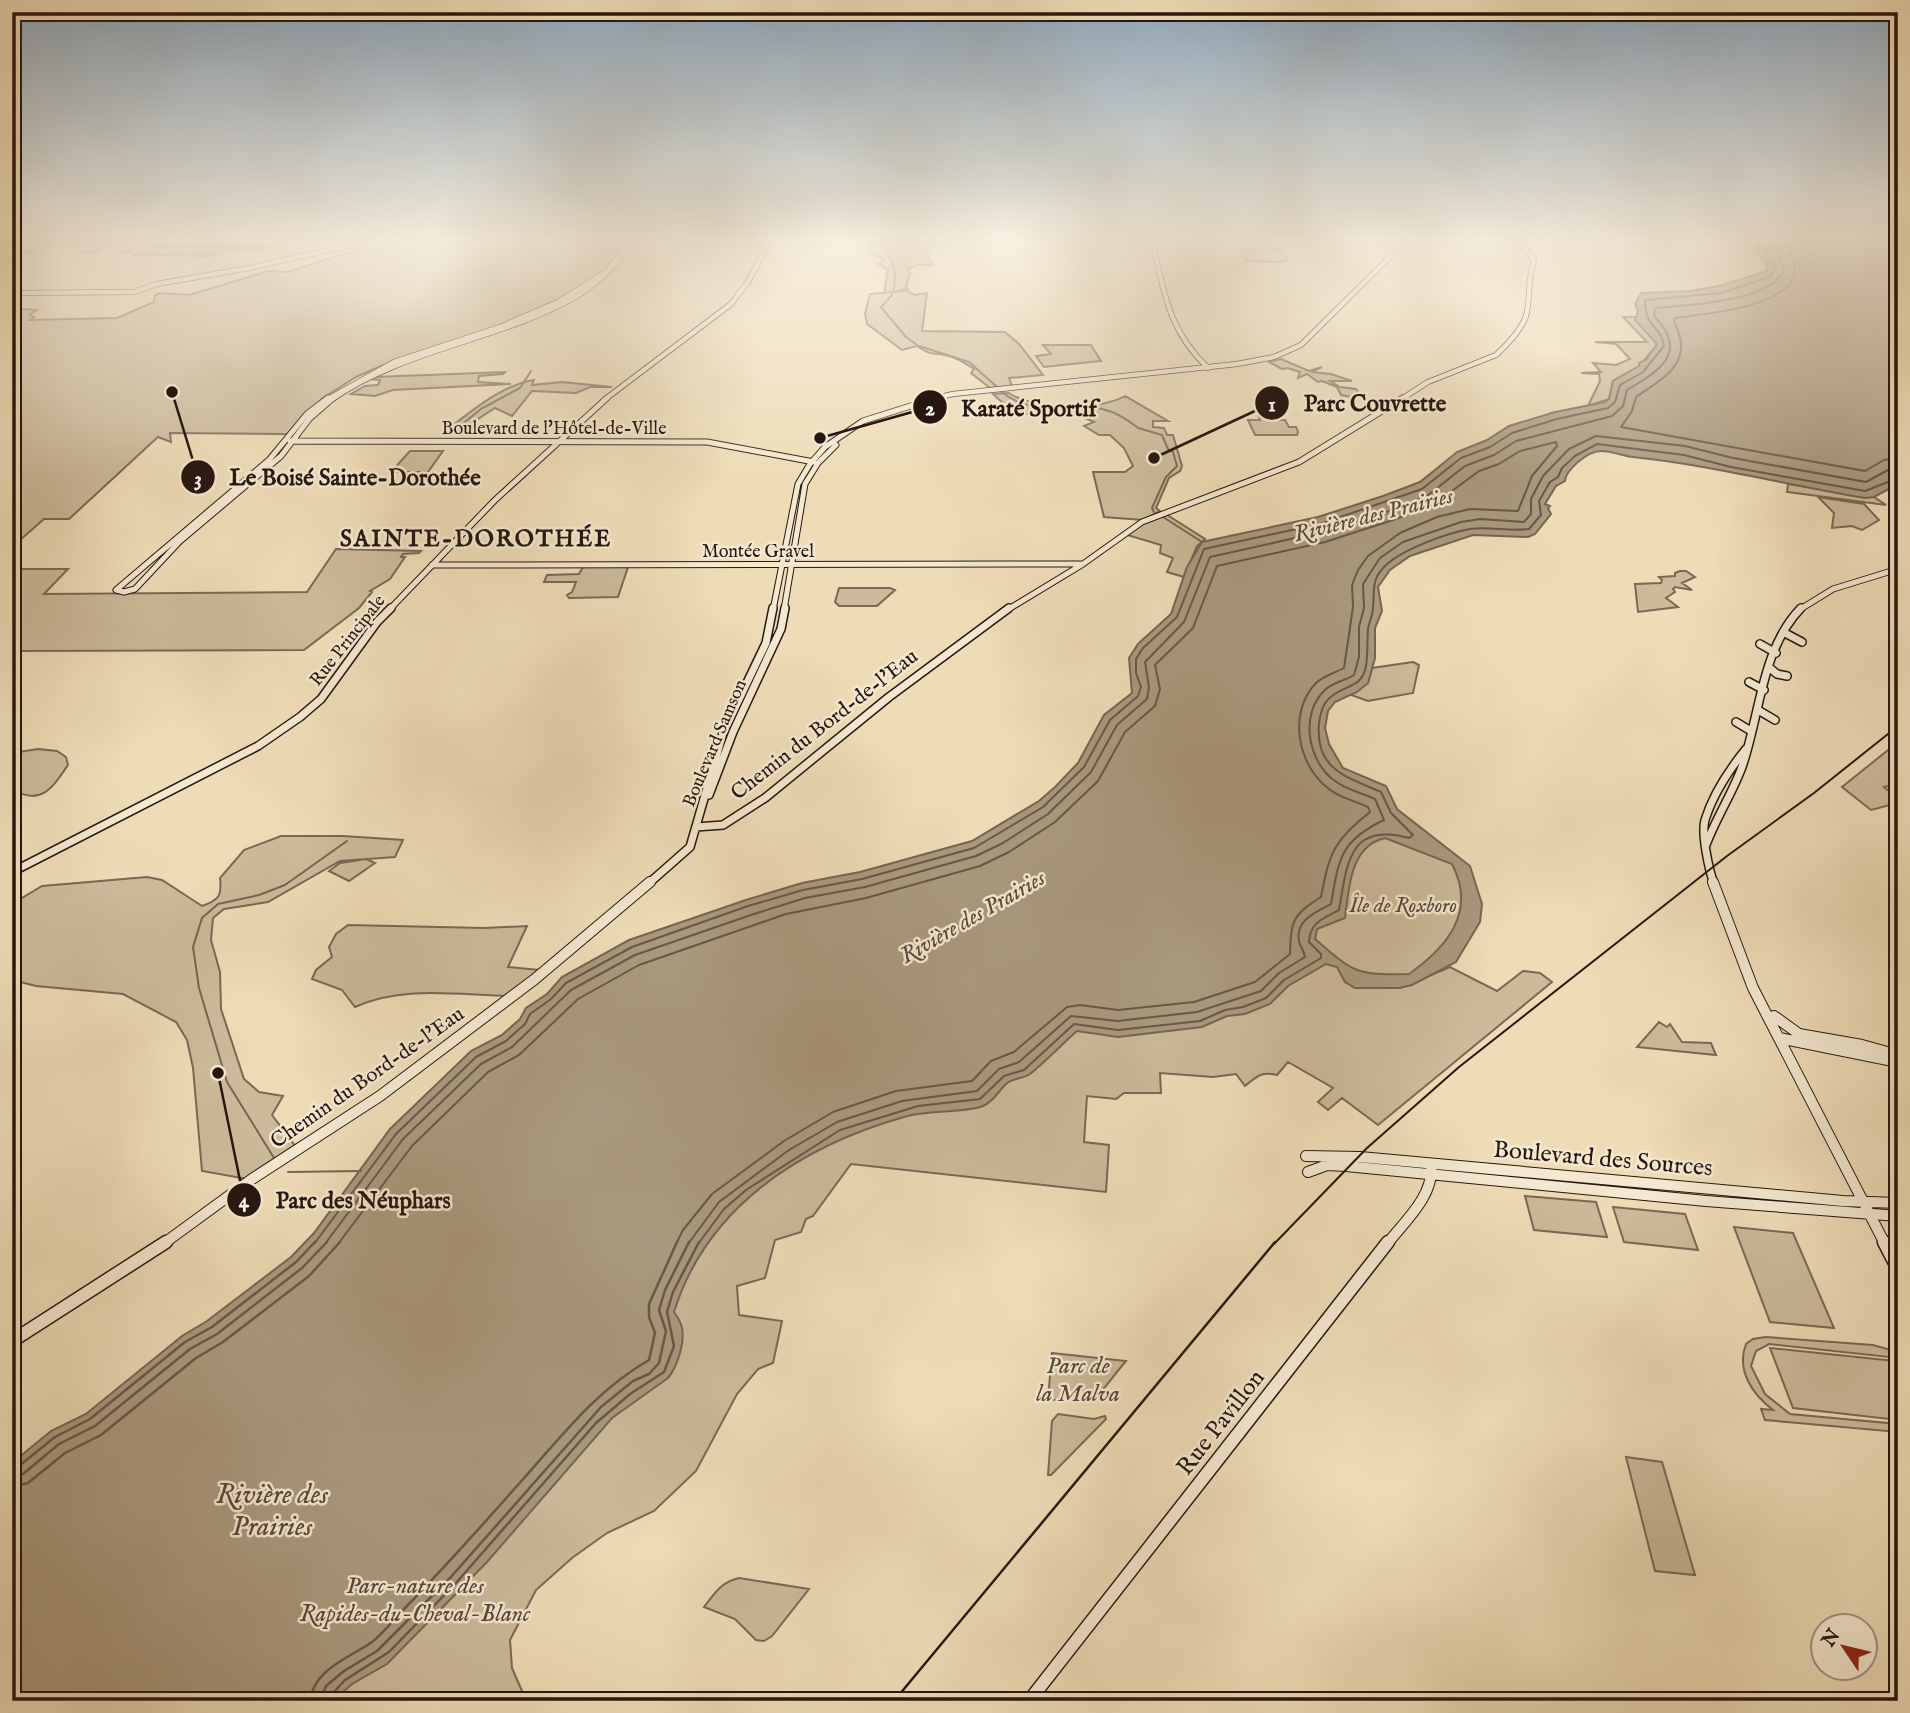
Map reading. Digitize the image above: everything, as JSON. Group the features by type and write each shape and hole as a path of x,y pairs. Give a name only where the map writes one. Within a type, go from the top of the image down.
{"street":[{"path":"290,442 116,591 127,592 136,588 186,536 276,461 306,422 322,407 370,376 530,318"},
{"name":"Rue Principale","path":"12,872 216,769 258,746 290,724 321,699 377,622 495,500 601,402 713,318"},
{"path":"1171,318 1185,349 1207,369"},
{"name":"Boulevard Samson","path":"1207,369 1262,360 1299,346 1328,318"},
{"name":"Boulevard Samson","path":"696,827 733,733 781,629 795,492 813,464 840,442 868,424 939,400 977,393 1267,362 1303,348 1334,318"},
{"name":"Chemin du Bord-de-l'Eau","path":"12,1341 141,1260 252,1179 380,1096 487,1017 685,853 690,847 696,827 719,827 756,804 889,697 1004,611 1083,564 1152,516 1299,462 1427,382 1490,357 1505,348 1525,318"},
{"name":"Boulevard de l'Hôtel-de-Ville","path":"290,442 718,446 813,464"},
{"name":"Montée Gravel","path":"432,565 1083,564"},
{"path":"1898,569 1816,598 1797,611 1784,630 1751,731 1745,758 1714,822 1705,848 1712,881 1745,969 1898,1269"},
{"path":"1784,630 1802,642"},
{"path":"1760,645 1776,653"},
{"path":"1771,668 1776,674 1787,677"},
{"path":"1749,682 1764,690"},
{"path":"1758,710 1775,720"},
{"path":"1736,722 1751,731"},
{"path":"1745,969 1774,1016 1782,1038"},
{"path":"1774,1016 1798,1034 1862,1045 1898,1055"},
{"path":"1782,1038 1898,1062"},
{"name":"Boulevard des Sources","path":"1306,1156 1354,1157 1432,1169 1898,1216"},
{"name":"Boulevard des Sources","path":"1308,1172 1331,1165 1432,1169 1865,1203 1898,1203"},
{"name":"Rue Pavillon","path":"1029,1701 1413,1210 1430,1186 1432,1169"}],"green space":[{"path":"12,318 518,318 395,360 356,377 323,398 287,434 170,433 171,442 158,437 69,519 44,519 12,547"},
{"path":"866,318 924,318 922,331 1005,332 1019,344 1043,375 1009,378 1012,386 990,388 971,373 974,369 956,358 931,353 917,346 902,350 867,324"},
{"path":"1624,318 1636,318 1658,344 1639,366 1613,381 1609,399 1588,406 1600,381 1599,374 1581,373 1601,372 1593,363 1616,365 1630,359 1616,344 1595,342 1647,342"},
{"path":"1043,345 1091,345 1101,361 1044,367 1036,356 1051,354"},
{"path":"1281,359 1309,371 1322,367 1313,372 1352,381 1330,381 1340,387 1356,389 1359,393 1351,397 1341,395 1337,387 1318,382 1307,374 1298,378 1300,372 1282,369 1269,362"},
{"path":"505,372 479,376 478,382 511,384 393,390 375,396 351,394 365,386 378,385 380,380 369,379 374,377"},
{"path":"534,380 532,385 562,382 612,387 590,387 576,393 532,391 512,416 495,408 461,430 454,432 448,429 499,393"},
{"path":"1009,393 1034,403 1067,406 1099,404 1125,396 1168,421 1153,421 1153,427 1164,428 1167,435 1173,435 1182,466 1180,471 1169,478 1156,508 1160,511 1143,520 1104,517 1093,472 1125,472 1133,466 1124,448 1110,435 1099,435 1084,426 1094,422 1072,413 1051,412 1035,417 1005,405 993,394"},
{"path":"1258,414 1265,414 1268,420 1285,420 1289,427 1296,427 1297,435 1255,435 1248,420 1260,420"},
{"path":"410,451 443,451 428,472 391,472"},
{"path":"1788,484 1874,497 1886,505 1787,492"},
{"path":"1818,497 1864,504 1879,520 1862,530 1852,526 1832,528 1834,513"},
{"path":"1164,513 1205,539 1197,546 1184,577 1167,572 1173,558 1160,553 1161,545 1127,535"},
{"path":"336,549 421,551 403,554 401,557 405,557 390,579 370,591 372,592 359,608 304,650 12,651 12,569 68,569 44,594 307,592"},
{"path":"583,567 628,567 618,597 569,598 567,595 572,592 576,582 544,582 547,575 579,574"},
{"path":"1686,571 1695,577 1682,583 1692,590 1675,587 1675,592 1666,598 1678,607 1638,612 1635,584 1661,583 1659,577 1675,576 1675,573"},
{"path":"839,588 895,590 877,606 839,606 835,602"},
{"path":"1413,662 1419,665 1413,693 1368,701 1351,695 1368,683 1372,668"},
{"path":"1898,742 1898,784 1884,787 1898,798 1898,803 1871,810 1842,787"},
{"path":"38,749 57,751 66,757 68,765 45,792 31,796 22,794 12,789 12,753"},
{"name":"Parc-nature des Rapides-du-Cheval-Blanc","path":"1361,819 1458,862 1473,907 1433,967 1390,981 1400,988 1450,967 1497,991 1523,971 1540,973 1552,982 1378,1125 1342,1098 1328,1110 1318,1102 1333,1088 1288,1062 1277,1075 1260,1075 1245,1086 1236,1074 1213,1077 1160,1073 1161,1093 1124,1093 1116,1099 1087,1096 1084,1142 1109,1145 1106,1192 851,1164 813,1216 806,1219 801,1232 775,1240 765,1278 737,1286 739,1315 782,1321 773,1363 758,1369 737,1394 696,1471 654,1511 607,1533 572,1558 536,1590 510,1640 512,1668 525,1698 532,1701 157,1701 746,1149"},
{"path":"281,836 403,840 395,857 340,861 268,902 224,909 213,918 211,940 220,972 221,1009 244,1079 259,1092 283,1096 272,1115 296,1147 247,1179 202,1171 193,1068 187,1040 176,1022 123,994 36,986 12,980 12,904 42,886 147,877 162,880 202,906 218,897 220,878 244,850"},
{"path":"366,859 375,863 349,881 329,871 340,863"},
{"path":"348,925 484,928 527,926 508,967 540,970 509,996 411,994 373,1000 355,1007 342,990 312,979 316,970 332,957 329,947 336,934"},
{"path":"1659,1022 1667,1027 1670,1024 1682,1042 1711,1043 1716,1055 1637,1047"},
{"path":"1525,1196 1596,1202 1607,1237 1534,1230"},
{"path":"1613,1207 1685,1214 1698,1250 1624,1242"},
{"path":"1734,1227 1793,1233 1834,1328 1770,1322"},
{"path":"1766,1337 1873,1345 1898,1352 1898,1358 1769,1344 1756,1351 1751,1366 1765,1394 1790,1414 1898,1424 1898,1432 1765,1420 1761,1409 1773,1410 1759,1397 1748,1381 1743,1354 1746,1344 1753,1339"},
{"path":"1770,1348 1895,1361 1898,1367 1898,1420 1793,1408"},
{"name":"Parc de la Malva","path":"1052,1353 1126,1361 1094,1397 1078,1401 1048,1399"},
{"name":"Parc de la Malva","path":"1058,1414 1094,1419 1105,1416 1106,1419 1048,1475 1052,1421"},
{"path":"1626,1457 1662,1462 1695,1575 1655,1571"},
{"path":"739,1578 809,1589 772,1636 764,1641 756,1640 735,1619 704,1607 723,1585"}],"water":[{"name":"Rivière des Prairies","path":"1898,318 1898,484 1874,497 1865,498 1691,465 1605,451 1595,452 1577,463 1565,481 1556,486 1545,504 1550,506 1548,508 1551,514 1535,534 1528,537 1473,535 1410,556 1390,570 1378,587 1382,611 1375,628 1375,658 1368,683 1357,692 1335,702 1328,711 1325,728 1329,744 1343,768 1386,786 1397,809 1470,866 1482,904 1480,922 1456,962 1412,985 1399,988 1355,988 1345,982 1337,967 1326,964 1288,986 1270,1004 1245,1014 1227,1016 1202,1027 1118,1037 1077,1031 1030,1074 1008,1082 983,1106 904,1117 866,1129 795,1163 734,1211 689,1274 674,1312 683,1334 677,1361 668,1378 612,1418 487,1562 387,1664 352,1684 333,1701 12,1701 12,1463 51,1431 86,1414 182,1336 207,1321 291,1257 314,1233 390,1129 471,1051 502,1035 520,1019 526,1008 547,994 562,977 629,940 802,883 860,872 972,841 1039,801 1078,763 1104,715 1132,693 1129,658 1138,644 1171,614 1187,567 1202,542 1318,517 1383,496 1420,482 1457,452 1487,440 1509,426 1555,412 1605,402 1609,399 1613,381 1639,366 1657,344 1635,320","holes":["1385,838 1452,864 1459,881 1461,898 1454,927 1435,952 1409,974 1377,974 1357,970 1315,939 1317,929 1345,918 1350,882 1358,859 1373,843"]}],"waterway":[{"path":"890,318 906,337 917,345"},
{"path":"919,346 969,362 997,387"},
{"path":"455,430 481,409 520,388 531,371"},
{"path":"1000,391 1027,405 1107,410 1137,427"},
{"path":"1138,428 1162,435 1168,449 1173,452 1177,466 1166,477 1152,508 1154,512"},
{"path":"1163,517 1202,542"},
{"path":"274,1158 227,1082 199,988 193,947 202,918 218,904 259,895 285,885 347,841"},
{"path":"288,1172 361,1171"}],"tram line":[{"path":"1274,1244 1367,1148 1459,1067 1727,856 1814,793 1898,726"},
{"path":"894,1701 1275,1242"}],"place":[{"name":"Le Boisé Sainte-Dorothée","path":"172,392"},
{"name":"Karaté Sportif","path":"820,438"},
{"name":"Parc Couvrette","path":"1154,458"},
{"name":"Parc des Néuphars","path":"218,1073"}],"district":[{"name":"SAINTE-DOROTHÉE","path":"476,538"}],"park label":[{"name":"Île de Roxboro","path":"1403,905"}]}
